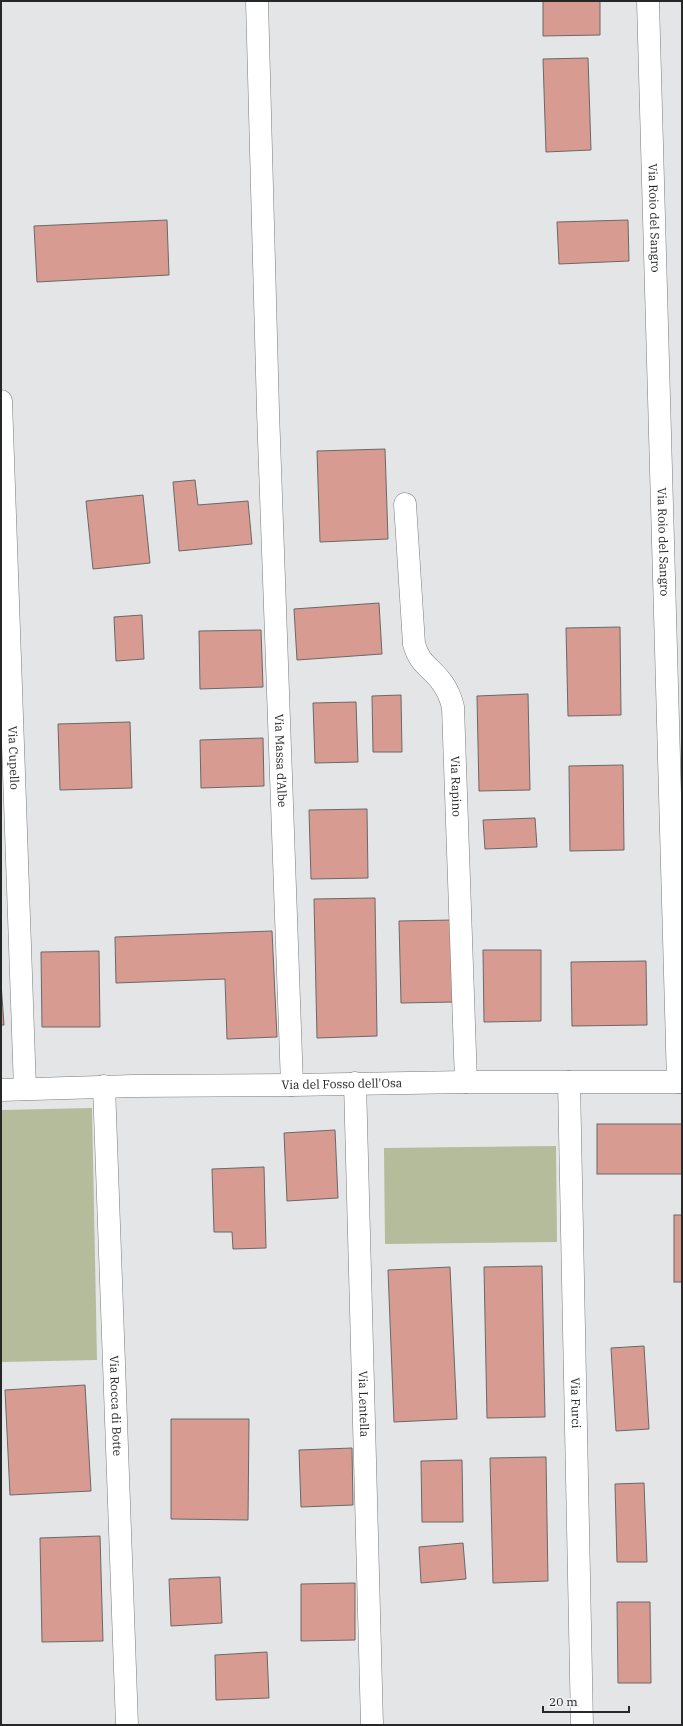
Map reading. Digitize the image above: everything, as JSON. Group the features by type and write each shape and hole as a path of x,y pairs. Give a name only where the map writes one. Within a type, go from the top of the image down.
{"street":[{"name":"Via Massa d'Albe","path":"257,1 269,436 292,1086"},
{"name":"Via Roio del Sangro","path":"648,1 673,595 680,1082"},
{"name":"Via Cupello","path":"1,401 25,1089"},
{"name":"Via Rapino","path":"406,504 414,644 421,661 443,682 453,707 466,1082"},
{"name":"Via Furci","path":"569,1082 582,1725"},
{"name":"Via del Fosso dell'Osa","path":"1,1090 104,1086 292,1086 355,1083 680,1082"},
{"name":"Via Lentella","path":"355,1083 372,1725"},
{"name":"Via Rocca di Botte","path":"104,1086 127,1725"}],"green space":[{"path":"92,1108 97,1360 1,1362 1,1110"},
{"path":"556,1146 557,1242 385,1244 384,1148"}],"building":[{"path":"543,1 600,1 600,35 543,36"},
{"path":"588,58 591,150 546,152 543,59"},
{"path":"167,220 169,275 37,282 34,226"},
{"path":"628,220 629,261 559,264 557,222"},
{"path":"385,449 388,539 320,542 317,451"},
{"path":"195,480 198,505 248,501 252,544 179,551 173,482"},
{"path":"143,495 150,563 93,569 86,501"},
{"path":"379,603 382,654 297,660 294,609"},
{"path":"142,615 144,659 116,661 114,617"},
{"path":"620,627 621,715 568,716 566,628"},
{"path":"261,630 263,687 200,689 199,631"},
{"path":"528,694 530,790 479,791 477,696"},
{"path":"401,695 402,752 373,752 372,696"},
{"path":"356,702 358,762 315,763 313,703"},
{"path":"130,722 132,788 60,790 58,724"},
{"path":"263,738 264,786 201,788 200,740"},
{"path":"623,765 624,850 570,851 569,766"},
{"path":"367,809 368,878 311,879 309,810"},
{"path":"535,818 537,847 485,849 483,820"},
{"path":"375,898 377,1036 317,1038 314,899"},
{"path":"453,920 454,1002 401,1003 399,921"},
{"path":"272,931 277,1037 227,1039 225,979 116,983 115,937"},
{"path":"483,950 541,950 541,1021 484,1022"},
{"path":"99,951 100,1027 42,1027 41,952"},
{"path":"646,961 647,1025 572,1026 571,962"},
{"path":"1,983 4,1025 1,1025"},
{"path":"597,1124 682,1124 682,1174 597,1174"},
{"path":"335,1130 338,1198 287,1201 284,1133"},
{"path":"264,1167 266,1248 233,1249 232,1232 214,1232 212,1169"},
{"path":"674,1215 682,1215 682,1282 674,1282"},
{"path":"542,1266 545,1417 487,1418 484,1267"},
{"path":"450,1267 457,1419 394,1422 388,1270"},
{"path":"644,1346 649,1429 616,1431 611,1348"},
{"path":"85,1385 91,1491 10,1495 5,1390"},
{"path":"171,1419 249,1419 248,1520 171,1519"},
{"path":"352,1448 353,1505 301,1507 299,1450"},
{"path":"546,1457 548,1581 493,1583 490,1458"},
{"path":"462,1460 463,1522 422,1522 421,1461"},
{"path":"644,1483 647,1562 617,1562 615,1484"},
{"path":"100,1536 103,1641 42,1642 40,1538"},
{"path":"463,1543 466,1579 421,1583 419,1547"},
{"path":"220,1577 222,1623 171,1626 169,1579"},
{"path":"355,1583 355,1640 301,1641 301,1584"},
{"path":"617,1602 650,1602 651,1683 618,1683"},
{"path":"267,1652 269,1698 216,1700 215,1655"}]}
